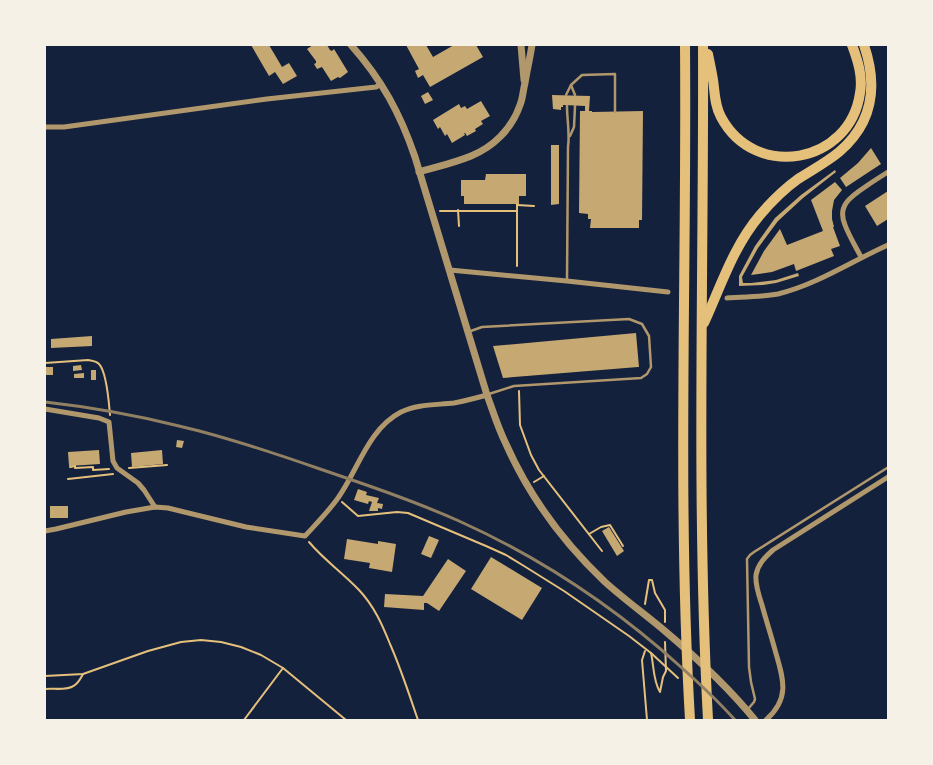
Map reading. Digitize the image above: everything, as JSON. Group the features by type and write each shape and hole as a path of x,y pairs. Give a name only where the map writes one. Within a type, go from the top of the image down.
{"highway":[{"path":"685,45 683,479 690,720"},
{"path":"705,45 716,104 728,128 743,143 759,152 778,157 789,157 807,155 825,147 841,134 852,119 859,101 861,83 859,66 852,45"},
{"path":"705,45 702,538 708,720"},
{"path":"702,328 733,256 755,221 786,189 848,144 863,123 869,106 872,87 870,62 864,45"}],"street":[{"path":"351,45 370,67 402,121 468,332 491,393 506,445 528,486 556,528 605,582 692,654 756,720"},
{"path":"520,46 525,83"},
{"path":"419,172 468,157 485,149 505,132 516,116 523,94 532,46"},
{"path":"45,128 376,87 381,84"},
{"path":"861,257 844,224 843,210 846,202 852,196 888,172"},
{"path":"727,298 757,297 799,288 888,245"},
{"path":"450,270 668,292"},
{"path":"45,531 155,507 168,508 246,527 305,536 323,518 338,498 377,432 388,420 402,412 415,408 464,401 491,393"},
{"path":"45,409 99,418 109,422 113,461 117,468 138,483 155,507"},
{"path":"766,720 778,707 784,683 758,592 756,575 759,566 773,550 888,477"}],"lane":[{"path":"566,95 571,85 582,75 615,74 615,112"},
{"path":"571,85 575,95"},
{"path":"566,106 570,137"},
{"path":"567,281 568,147 574,127 575,106"},
{"path":"468,332 482,327 630,319 642,324 649,336 651,367 647,374 641,378 514,386 491,393"},
{"path":"747,710 755,699 749,667 747,559 750,555 887,468"}],"path":[{"path":"517,266 517,205 534,206"},
{"path":"458,210 459,226"},
{"path":"440,211 517,211"},
{"path":"45,362 88,360 98,363 101,366 110,414"},
{"path":"519,386 520,425 531,455 539,470 602,551"},
{"path":"68,479 113,474 117,468"},
{"path":"528,486 544,476"},
{"path":"338,498 358,516 397,512 408,513 506,555 564,591 629,636 658,660"},
{"path":"589,534 601,527 610,525 623,546"},
{"path":"305,536 317,551 360,590 374,608 399,664 418,720"},
{"path":"45,676 83,674 181,642 201,640 221,642 261,655 282,668 346,720"},
{"path":"645,650 642,660 647,720"},
{"path":"244,720 282,668"},
{"path":"45,689 68,688 76,684 83,674"}],"building":[{"path":"251,45 269,45 282,67 289,63 297,76 283,84 275,72 269,76"},
{"path":"313,45 327,45 330,50 334,49 348,72 340,78 338,77 331,81 322,67 317,69 314,64 316,61 307,49"},
{"path":"406,45 426,45 433,57 454,45 476,45 483,57 430,87 423,75 418,78 415,71 419,69"},
{"path":"428,92 433,100 425,104 421,96"},
{"path":"552,95 590,96 589,111 592,112 643,111 642,220 639,220 639,228 590,228 591,219 588,219 588,214 579,213 580,111 585,111 585,106 563,105 561,110 553,109"},
{"path":"481,101 490,116 481,121 483,124 475,129 476,131 467,136 464,133 465,135 452,143 440,127 438,129 433,120 459,104 461,108 465,106 467,109"},
{"path":"551,145 559,145 559,204 551,205"},
{"path":"871,148 881,164 846,187 840,178 858,163"},
{"path":"835,170 836,172 778,221 758,248 742,277 743,283 751,283 776,280 798,273 799,276 776,283 739,286 739,276 755,246 775,218 801,195"},
{"path":"486,174 526,174 526,196 519,196 519,204 464,204 464,196 461,196 461,180 485,180"},
{"path":"835,182 842,190 834,200 832,211 833,227 840,246 831,249 834,256 796,271 794,264 772,272 751,275 764,251 780,229 787,245 823,231 811,200"},
{"path":"888,191 888,219 877,226 865,206"},
{"path":"636,333 639,367 503,378 493,346"},
{"path":"92,336 92,346 51,348 51,339"},
{"path":"81,365 82,370 73,371 73,366"},
{"path":"45,367 53,367 53,375 45,375"},
{"path":"91,370 96,370 96,380 91,380"},
{"path":"84,373 84,378 74,378 74,374"},
{"path":"177,440 184,441 182,448 176,447"},
{"path":"99,450 100,464 69,466 68,452"},
{"path":"162,450 163,464 132,467 131,453"},
{"path":"358,489 367,492 366,495 379,498 377,503 383,504 382,509 378,508 378,511 369,511 372,502 369,501 368,504 354,500"},
{"path":"50,506 68,506 68,518 50,518"},
{"path":"609,527 624,551 617,556 602,531"},
{"path":"429,536 439,540 431,558 421,554"},
{"path":"347,539 378,544 378,541 396,544 392,572 369,568 370,563 344,559"},
{"path":"491,557 542,588 522,620 471,589"},
{"path":"448,559 466,571 439,611 427,603 424,603 424,610 384,607 385,594 423,596"}],"railway":[{"path":"45,402 129,415 215,435 373,487 459,521 519,551 604,605 657,646 710,694 735,720"}]}
